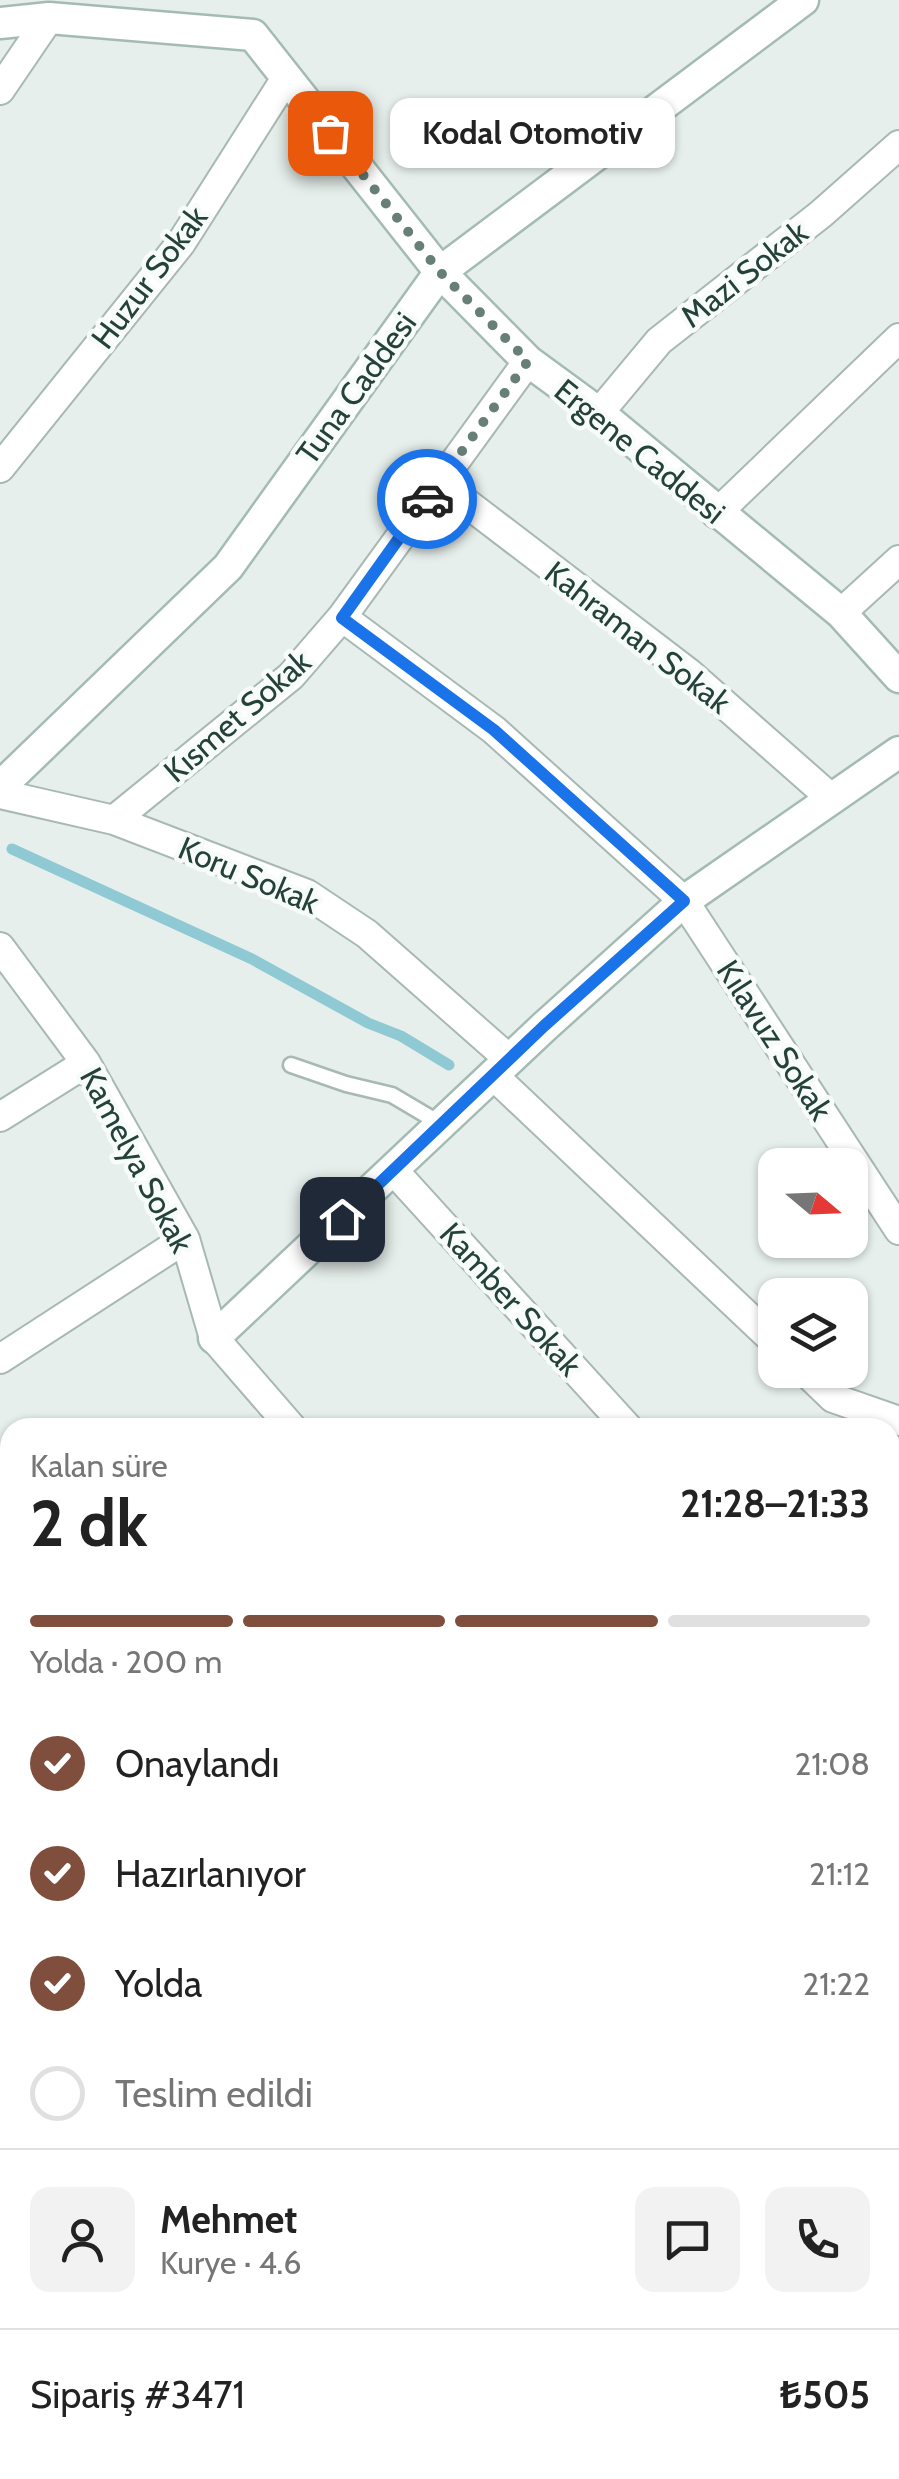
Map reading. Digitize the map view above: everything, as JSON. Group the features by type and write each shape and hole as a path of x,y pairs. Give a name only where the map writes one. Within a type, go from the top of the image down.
{"street":[{"name":"Tuna Caddesi","path":"0,790 228,567 440,272 803,0"},
{"name":"Ergene Caddesi","path":"0,23 49,18 253,35 440,272 528,361 599,413 841,614 899,677"},
{"path":"0,90 49,18"},
{"name":"Huzur Sokak","path":"0,468 181,242 286,78"},
{"name":"Mazi Sokak","path":"599,413 660,340 821,214 899,145"},
{"path":"716,514 899,338"},
{"name":"Kısmet Sokak","path":"114,820 292,676 342,618 528,361"},
{"name":"Kahraman Sokak","path":"438,482 689,673 832,799"},
{"path":"841,614 899,560"},
{"name":"Kılavuz Sokak","path":"342,618 494,730 684,901 899,1230"},
{"path":"214,1338 501,1067 684,901 899,752"},
{"name":"Koru Sokak","path":"0,790 114,820 307,894 366,934 758,1325"},
{"name":"Kamelya Sokak","path":"0,948 86,1063 185,1239 214,1338 283,1418"},
{"path":"0,1117 86,1063"},
{"name":"Kamber Sokak","path":"394,1171 619,1418"},
{"path":"0,1359 185,1239"},
{"path":"823,1388 834,1398 888,1418"}],"lane":[{"path":"291,1065 392,1095 442,1124"}],"waterway":[{"path":"12,849 252,959 449,1065"}],"way so far":[{"path":"330,133 440,272 528,361 427,499"}],"place":[{"name":"Kodal Otomotiv","path":"330,133"}],"route":[{"path":"342,1219 544,1026 684,901 494,730 342,618 427,499"}]}
